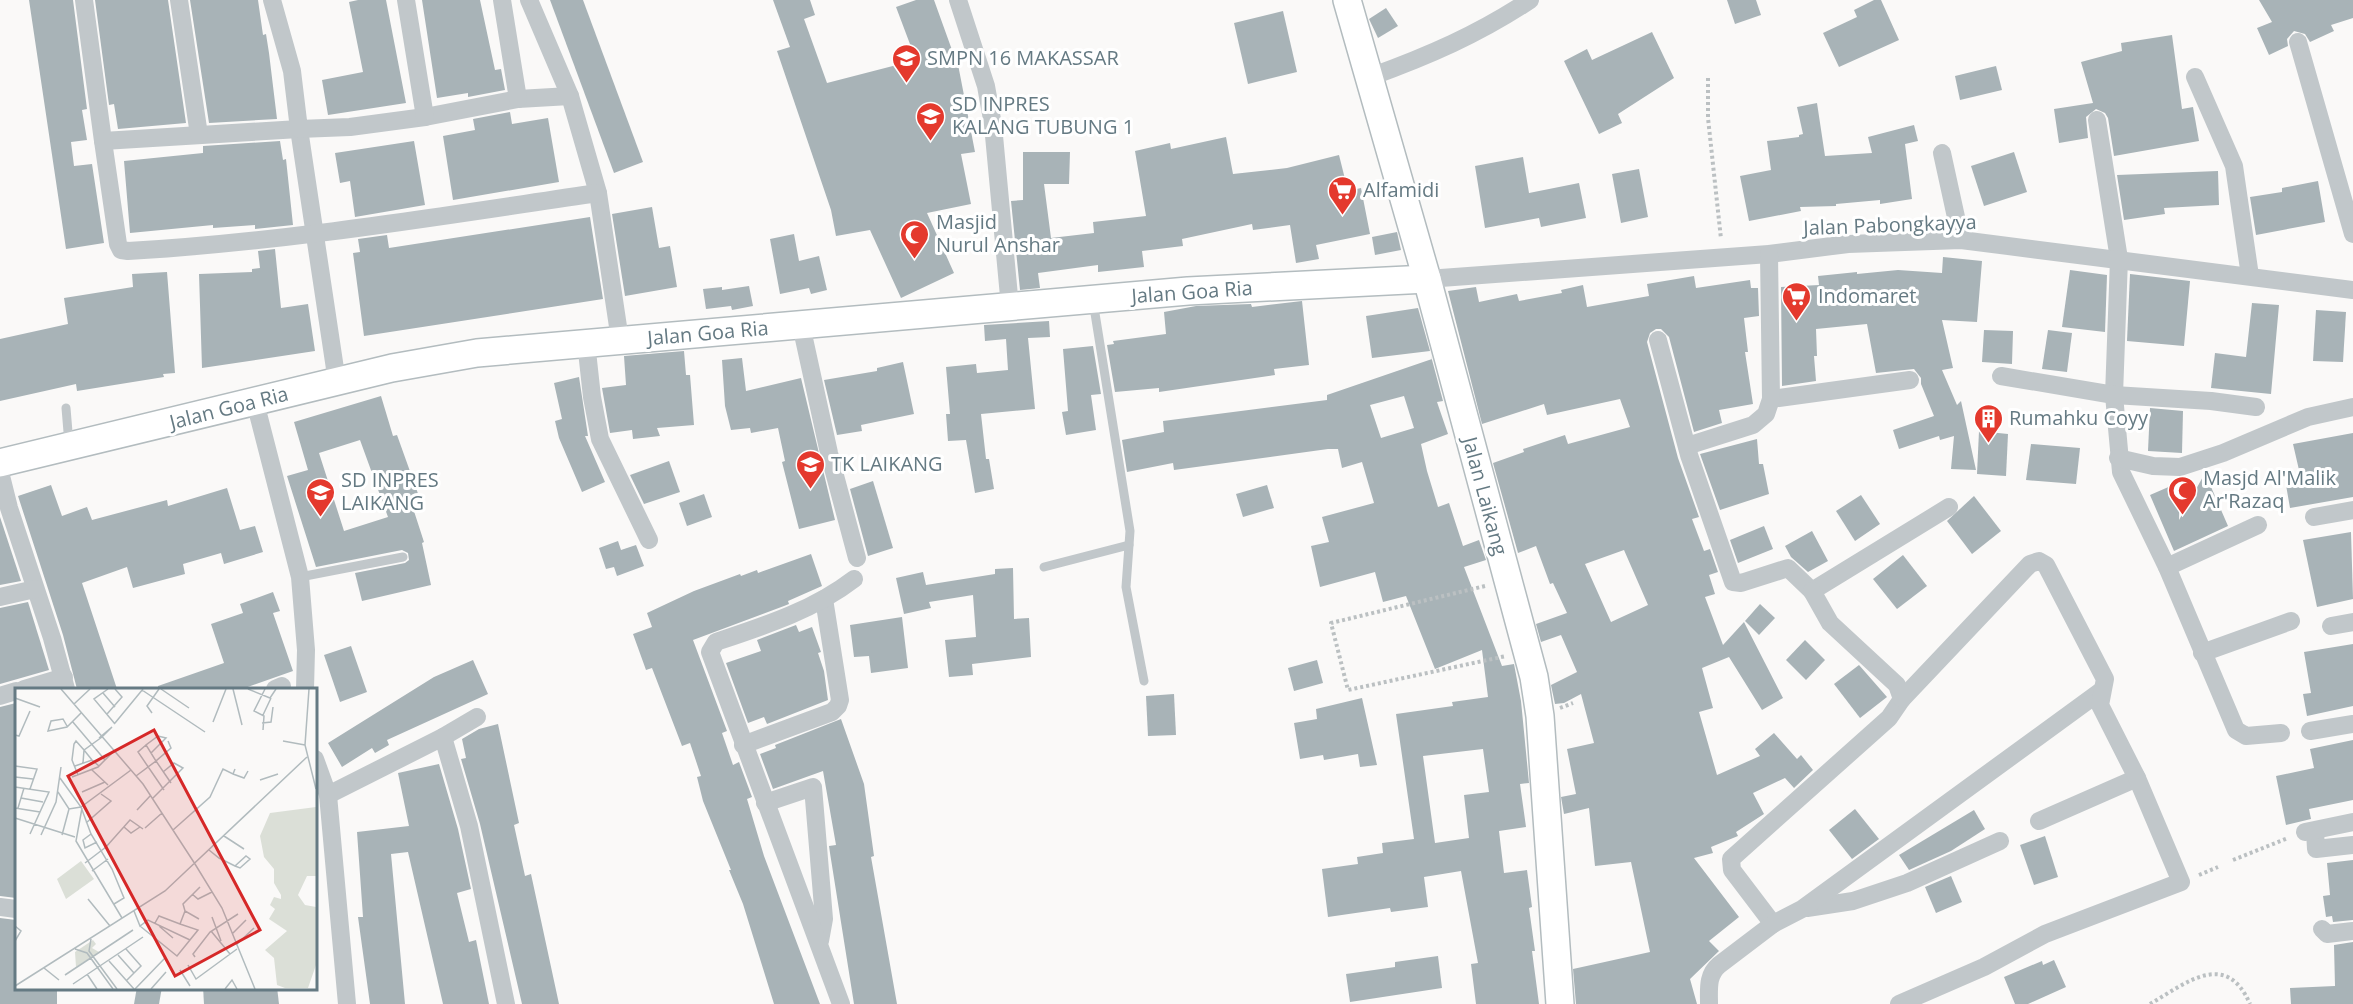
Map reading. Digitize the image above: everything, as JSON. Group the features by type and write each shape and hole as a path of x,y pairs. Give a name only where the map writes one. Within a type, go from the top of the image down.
{"main road":[{"name":"Jalan Laikang","path":"1347,0 1427,279 1534,677 1540,716 1560,1004"},
{"name":"Jalan Goa Ria","path":"0,464 442,358 586,342 1092,299 1427,279"}],"street":[{"path":"84,0 121,250 230,245 314,235 598,193"},
{"path":"179,0 199,135"},
{"path":"272,0 292,71 337,382"},
{"path":"406,0 425,117"},
{"path":"502,0 519,99"},
{"path":"529,0 570,96 598,193 620,340"},
{"path":"958,0 986,86 997,170 1010,307"},
{"path":"1370,77 1430,55 1470,37 1530,0"},
{"path":"2298,42 2353,234"},
{"path":"2195,77 2234,166 2250,276"},
{"path":"104,141 350,127 425,117 519,99 570,96"},
{"path":"2097,120 2119,260 2114,395 2118,458 2126,485 2167,567 2236,730 2246,736 2281,733"},
{"path":"1942,153 1961,240"},
{"name":"Jalan Pabongkayya","path":"1427,279 1722,255 1768,254 1848,244 1961,240 2353,290"},
{"path":"1687,446 1753,425 1767,414 1771,399 1768,254"},
{"path":"801,325 829,453 857,558"},
{"path":"1658,340 1687,446 1733,582 1741,583 1788,568 1812,591 1830,623 1897,685 1902,699"},
{"path":"586,342 592,397 600,439 649,540"},
{"path":"2001,376 2114,395 2211,401 2256,407"},
{"path":"1771,399 1910,380"},
{"path":"255,402 300,578 306,650 304,688"},
{"path":"2118,458 2153,466 2180,467 2223,453 2308,417 2353,406"},
{"path":"0,472 9,508 65,683 31,688"},
{"path":"1812,591 1949,507"},
{"path":"2314,517 2353,510"},
{"path":"2167,567 2258,525"},
{"path":"1773,924 1732,870 1731,859 1889,718 1902,699 2030,564 2039,561 2046,565 2105,679 2100,705 2137,778 2181,882 2045,934 1984,968 1899,1004"},
{"path":"841,1004 710,652 716,642 764,627 824,598 854,579"},
{"path":"0,597 35,589"},
{"path":"743,745 832,712 838,706 840,700 824,598"},
{"path":"2202,653 2291,621"},
{"path":"2331,626 2353,621"},
{"path":"0,696 15,691"},
{"path":"1709,1004 1712,972 1773,924 1802,909 2101,691"},
{"path":"328,795 477,717"},
{"path":"2310,732 2353,724"},
{"path":"442,737 469,826 506,1004"},
{"path":"316,762 328,795 347,1004"},
{"path":"2039,821 2137,778"},
{"path":"765,803 813,787 824,919 819,943"},
{"path":"2353,822 2310,831 2316,849 2353,844"},
{"path":"1802,909 1853,901 1907,883 2000,841"},
{"path":"0,908 15,909"},
{"path":"2322,929 2327,934 2353,932"}],"lane":[{"path":"1092,299 1130,531 1126,587 1144,681"},
{"path":"66,408 69,447"},
{"path":"1044,567 1129,545"},
{"path":"300,578 403,557"}],"path":[{"path":"1708,78 1708,118 1722,255"},
{"path":"1507,580 1331,623 1348,690 1527,651"},
{"path":"2233,860 2310,831"},
{"path":"2150,1004 2200,975 2218,974 2230,977 2242,987 2250,1004"}],"building":[{"path":"29,0 73,0 87,109 82,110 87,140 71,142 74,166 92,164 104,243 66,249"},
{"path":"95,0 168,0 186,123 118,129 114,104 109,105"},
{"path":"190,0 258,0 263,35 266,34 277,119 209,123"},
{"path":"386,0 406,103 328,115 322,80 363,72 349,2"},
{"path":"422,0 480,0 495,70 501,69 505,90 468,97 468,93 437,98"},
{"path":"550,0 583,0 643,162 614,173"},
{"path":"773,0 810,0 815,15 804,19 827,83 916,60 896,7 916,0 934,0 952,50 955,49 975,152 961,154 971,204 927,213 954,273 901,298 870,230 836,236 831,210 777,51 790,47"},
{"path":"1727,0 1756,0 1761,15 1735,24"},
{"path":"1874,0 1881,0 1899,40 1839,67 1823,33 1857,17 1854,10"},
{"path":"2259,0 2353,0 2353,18 2331,25 2334,31 2310,42 2305,34 2294,31 2287,39 2288,46 2269,55 2257,28 2272,22"},
{"path":"1386,8 1398,26 1378,38 1369,19"},
{"path":"1283,11 1297,72 1248,84 1234,23"},
{"path":"1652,32 1674,78 1618,114 1622,123 1599,134 1564,61 1587,49 1592,60"},
{"path":"2172,35 2182,109 2193,107 2199,141 2114,156 2108,118 2105,113 2096,109 2086,117 2088,138 2059,143 2054,109 2093,103 2081,62 2122,51 2121,43"},
{"path":"1996,66 2002,90 1960,100 1955,76"},
{"path":"1817,103 1825,156 1872,153 1868,137 1914,125 1918,141 1905,144 1912,199 1880,204 1880,200 1836,204 1836,206 1800,207 1801,211 1749,221 1740,176 1771,170 1767,141 1799,137 1803,134 1797,107"},
{"path":"510,112 512,124 548,118 559,182 453,200 443,136 475,130 473,119"},
{"path":"1226,137 1233,174 1287,168 1339,155 1348,191 1361,188 1370,234 1316,245 1319,259 1296,263 1290,225 1253,230 1252,224 1182,239 1183,246 1142,251 1144,267 1098,272 1098,265 1038,273 1040,288 1020,290 1011,201 1023,200 1023,152 1070,152 1069,184 1044,184 1051,238 1094,233 1093,222 1146,216 1135,151 1170,143 1171,149"},
{"path":"280,141 283,160 286,159 293,225 255,229 255,225 213,228 213,225 130,233 124,161 203,153 203,146"},
{"path":"414,141 425,205 355,217 350,181 340,183 335,153"},
{"path":"2014,152 2027,192 1984,206 1971,166"},
{"path":"1523,157 1529,193 1579,183 1586,218 1541,227 1539,218 1485,228 1475,166"},
{"path":"1639,169 1648,217 1621,223 1612,174"},
{"path":"2218,171 2219,205 2164,208 2165,214 2124,220 2117,175"},
{"path":"2318,181 2325,222 2256,235 2250,197 2282,192 2282,188"},
{"path":"652,207 659,248 670,246 677,287 625,296 612,214"},
{"path":"590,217 603,299 364,336 353,253 360,252 358,239 387,235 389,248"},
{"path":"1397,232 1401,250 1375,255 1372,237"},
{"path":"794,234 799,261 819,256 827,290 811,294 809,288 780,294 770,239"},
{"path":"275,249 281,308 308,304 315,351 202,368 199,274 252,272 252,269 260,268 258,251"},
{"path":"1943,257 1982,261 1977,322 1942,320 1953,368 1942,370 1957,405 1961,401 1976,470 1951,469 1954,436 1940,440 1939,436 1899,449 1893,430 1934,416 1921,384 1921,378 1914,369 1876,373 1867,324 1816,329 1817,356 1814,356 1816,381 1782,386 1781,287 1819,285 1818,276 1857,272 1857,274 1898,270 1942,273"},
{"path":"2070,270 2107,275 2105,332 2062,327"},
{"path":"167,272 175,373 163,374 164,377 77,391 76,384 0,401 0,339 68,324 64,298 133,287 132,274"},
{"path":"2130,274 2190,281 2184,346 2127,341"},
{"path":"1694,276 1696,288 1750,280 1751,288 1758,288 1759,316 1744,318 1748,352 1745,352 1753,404 1719,410 1722,423 1694,432 1669,337 1661,329 1656,329 1650,333 1647,342 1678,458 1699,517 1692,519 1704,551 1710,549 1718,572 1709,575 1715,594 1705,597 1723,645 1744,622 1783,698 1762,710 1729,657 1702,668 1713,708 1699,712 1717,775 1760,756 1755,749 1774,733 1797,759 1801,755 1813,770 1794,788 1785,778 1753,793 1764,814 1736,832 1738,836 1711,847 1713,853 1694,858 1739,917 1709,941 1719,951 1690,979 1697,1004 1576,1004 1573,969 1650,952 1631,862 1595,866 1589,808 1564,814 1561,797 1576,794 1567,749 1594,743 1581,694 1564,703 1555,704 1551,685 1577,672 1561,635 1541,642 1536,624 1567,613 1553,583 1550,584 1536,546 1518,553 1493,463 1524,452 1523,449 1565,435 1568,444 1630,427 1620,399 1547,415 1544,404 1482,424 1448,291 1476,287 1479,302 1517,294 1519,301 1562,293 1561,290 1583,285 1587,307 1649,296 1647,284","holes":["1624,550 1648,605 1611,622 1585,564"]},
{"path":"749,286 753,306 732,310 731,306 706,309 703,289 722,287 722,290"},
{"path":"1302,301 1309,365 1274,369 1275,375 1159,392 1159,388 1115,392 1107,345 1114,344 1113,341 1166,334 1164,312 1196,306 1251,304 1252,307"},
{"path":"2252,303 2279,305 2271,394 2211,388 2215,353 2246,357"},
{"path":"1418,308 1430,351 1372,358 1366,316"},
{"path":"2316,310 2346,312 2343,362 2313,361"},
{"path":"1049,321 1050,337 1028,338 1035,409 981,414 986,459 989,459 994,489 975,493 966,440 948,441 946,414 950,414 946,367 976,364 977,373 1008,370 1006,339 985,341 984,325"},
{"path":"1984,330 2013,331 2012,364 1982,362"},
{"path":"2048,330 2072,333 2067,372 2042,369"},
{"path":"1093,346 1101,394 1091,395 1096,430 1066,435 1062,412 1068,411 1063,349"},
{"path":"684,351 686,375 690,375 694,425 657,428 660,436 633,439 632,430 610,433 602,388 626,385 624,356"},
{"path":"742,358 746,391 801,378 835,520 799,529 782,462 785,461 778,428 751,433 750,428 731,430 725,406 722,360"},
{"path":"1432,359 1443,401 1437,402 1448,434 1421,444 1427,471 1438,507 1449,503 1463,546 1479,540 1486,560 1464,567 1502,666 1514,664 1521,701 1529,783 1520,784 1526,827 1499,831 1504,873 1527,870 1535,951 1532,951 1539,1004 1476,1004 1471,964 1478,963 1461,871 1424,877 1428,907 1391,912 1390,908 1328,917 1322,869 1358,864 1357,857 1383,853 1382,843 1414,839 1396,714 1453,706 1452,702 1488,697 1482,650 1435,669 1406,596 1383,602 1375,572 1320,587 1311,546 1329,542 1322,517 1374,503 1362,462 1342,468 1338,449 1328,449 1174,470 1173,463 1127,472 1122,440 1164,432 1163,421 1327,400 1327,395","holes":["1404,396 1414,428 1381,438 1370,405","1483,749 1489,792 1464,795 1469,838 1435,843 1423,756"]},
{"path":"903,362 914,414 861,425 862,431 837,435 824,380 877,371 877,368"},
{"path":"579,377 588,436 585,436 605,482 582,492 559,438 555,421 562,419 554,383"},
{"path":"381,396 393,436 397,435 421,502 412,505 424,542 422,543 431,585 362,601 355,573 405,563 409,560 408,553 402,550 316,567 287,476 308,470 294,422","holes":["360,440 388,517 344,531 319,453"]},
{"path":"2150,408 2183,411 2182,453 2148,451"},
{"name":"Rumahku Coyy","path":"1979,431 2008,434 2006,476 1977,474"},
{"path":"2353,433 2353,497 2290,508 2286,485 2302,483 2293,444"},
{"path":"1757,439 1759,464 1763,464 1769,494 1720,510 1700,454"},
{"path":"2031,444 2080,448 2076,484 2026,480"},
{"path":"669,461 680,492 644,504 630,475"},
{"path":"2205,473 2228,526 2174,551 2150,495 2180,482 2179,520"},
{"name":"TK LAIKANG","path":"873,481 893,548 868,556 850,489"},
{"path":"51,485 62,516 87,507 92,520 167,500 168,506 227,488 240,530 255,526 263,552 224,564 221,553 183,564 185,574 133,588 127,567 82,583 117,688 77,688 63,635 18,496"},
{"path":"1267,485 1274,508 1243,517 1236,494"},
{"path":"704,494 712,517 687,526 679,503"},
{"path":"1861,495 1880,524 1855,541 1836,511"},
{"path":"1974,496 2001,531 1972,554 1947,521"},
{"path":"0,517 21,581 0,585"},
{"path":"1764,526 1773,549 1738,563 1730,540"},
{"path":"1812,531 1828,561 1808,572 1791,557 1785,546"},
{"path":"2351,532 2353,599 2317,607 2303,540"},
{"path":"618,541 621,550 636,545 644,566 617,576 614,567 606,569 599,548"},
{"path":"811,554 822,586 788,601 789,604 693,640 727,731 722,733 733,765 739,762 752,797 747,799 764,856 820,1004 774,1004 743,904 703,801 697,777 701,776 690,743 682,746 652,668 646,670 633,634 652,627 647,613 694,591 740,574 741,576 757,570 758,573"},
{"path":"1903,555 1927,586 1897,609 1873,579"},
{"path":"1013,568 1014,619 1029,618 1031,657 972,664 973,675 949,677 945,640 976,637 973,595 929,602 931,608 904,614 896,578 923,572 926,585 995,574 995,569"},
{"path":"273,592 280,611 273,613 293,671 245,688 158,688 158,686 224,663 211,624 243,613 240,604"},
{"path":"28,602 49,670 0,684 0,608"},
{"path":"1760,604 1775,618 1759,635 1745,621"},
{"path":"902,617 908,668 871,673 869,656 854,657 850,625"},
{"path":"796,625 799,632 812,627 821,652 818,653 824,671 828,700 767,724 764,717 748,723 726,663 761,651 757,640"},
{"path":"1805,640 1825,660 1806,680 1786,660"},
{"path":"2353,644 2353,706 2307,716 2303,694 2311,693 2304,652"},
{"path":"351,646 367,692 340,702 324,655"},
{"path":"473,660 488,694 387,740 389,745 375,753 372,748 342,767 328,743 434,677"},
{"path":"1317,660 1323,683 1294,691 1288,668"},
{"path":"1859,665 1887,697 1860,718 1834,684"},
{"path":"1174,694 1176,735 1148,736 1146,696"},
{"path":"1362,698 1377,765 1360,767 1358,754 1324,760 1323,755 1300,759 1294,723 1317,719 1316,709"},
{"path":"15,703 15,898 0,896 0,707"},
{"path":"841,719 864,784 874,856 871,857 897,1004 854,1004 829,846 836,845 823,771 773,789 760,754 776,748 775,745"},
{"path":"498,724 519,823 514,825 525,876 531,874 559,1004 522,1004 480,824 461,759 466,758 462,739 479,729"},
{"path":"2353,740 2353,800 2309,809 2311,819 2286,825 2276,776 2314,768 2310,749"},
{"path":"439,764 458,829 471,889 457,893 469,942 476,940 489,1004 443,1004 408,852 391,854 405,1004 370,1004 358,917 363,917 357,832 409,826 398,773"},
{"path":"1855,809 1879,839 1852,859 1829,830"},
{"path":"1974,810 1985,829 1951,851 1909,870 1899,855"},
{"path":"2045,836 2058,877 2034,885 2020,845"},
{"path":"2353,860 2353,920 2333,922 2332,916 2326,917 2323,896 2330,895 2327,863"},
{"path":"1951,876 1962,902 1936,913 1925,887"},
{"path":"0,918 15,920 15,989 57,989 57,1004 0,1004"},
{"path":"2353,942 2353,1004 2291,1004 2290,988 2335,986 2334,945"},
{"path":"1438,956 1442,988 1350,1002 1346,974 1395,967 1395,962"},
{"path":"2054,960 2066,987 2028,1004 2015,1004 2004,977 2042,961 2043,965"},
{"path":"137,989 162,989 159,1004 134,1004"},
{"path":"203,989 277,989 279,1004 204,1004"}],"place":[{"name":"SMPN 16 MAKASSAR","path":"906,84"},
{"name":"SD INPRES KALANG TUBUNG 1","path":"931,142"},
{"name":"Alfamidi","path":"1342,216"},
{"name":"Masjid Nurul Anshar","path":"915,260"},
{"name":"Indomaret","path":"1797,322"},
{"name":"Rumahku Coyy","path":"1988,444"},
{"name":"TK LAIKANG","path":"810,490"},
{"name":"Masjd Al'Malik Ar'Razaq","path":"2182,516"},
{"name":"SD INPRES LAIKANG","path":"320,518"}]}
